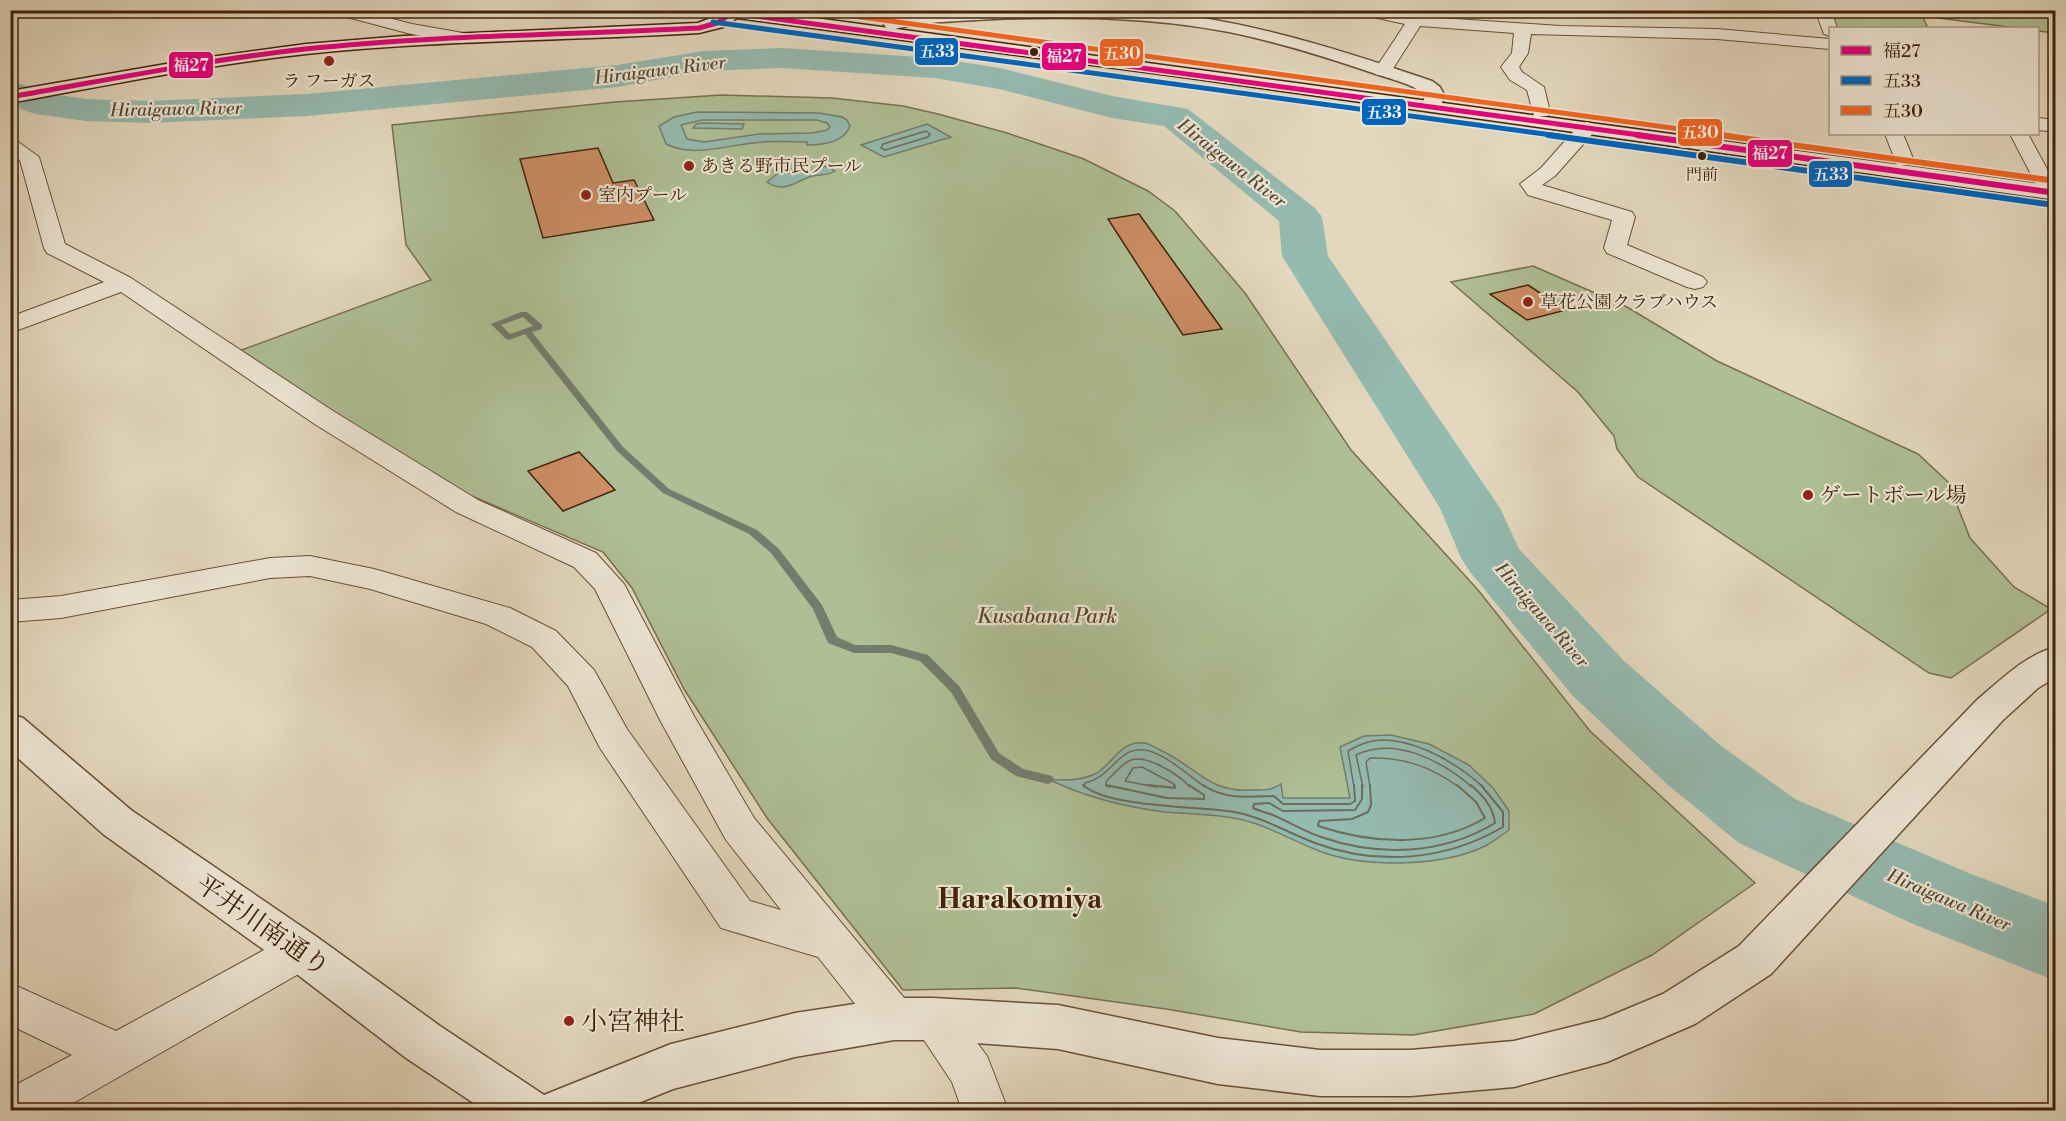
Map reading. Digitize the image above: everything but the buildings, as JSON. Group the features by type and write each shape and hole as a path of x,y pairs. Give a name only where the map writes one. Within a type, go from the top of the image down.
{"main road":[{"path":"790,10 1433,101 1587,128 2051,185"},
{"path":"10,98 306,49 463,38 699,28 717,23 729,11 1433,101 1541,112 1904,162 2051,185"},
{"path":"892,24 930,14 1127,12 1230,28 1287,41 1425,85 1433,91 1433,101"},
{"path":"563,1110 671,1067 795,1035 914,1019 1058,1027 1218,1061 1320,1073 1412,1073 1514,1064 1607,1040 1679,1009 1755,960 1989,710 2025,679 2055,659"},
{"name":"平井川南通り","path":"10,728 117,822 301,951 423,1042 526,1110"}],"street":[{"path":"338,10 388,24 463,38"},
{"path":"1361,10 1523,29 1687,34 1829,44"},
{"path":"1545,10 1546,30"},
{"path":"1823,10 1829,28"},
{"path":"2039,10 2055,13"},
{"path":"1383,71 1418,16"},
{"path":"1674,16 1681,22 1687,34"},
{"path":"1523,29 1520,53 1510,67 1516,76 1535,87 1541,112"},
{"path":"2039,124 2055,126"},
{"path":"1587,128 1548,172 1530,184 1535,191 1624,217 1615,248 1695,282"},
{"path":"1894,135 1904,162"},
{"path":"2020,135 2051,185"},
{"path":"10,145 29,157 55,248 123,283 323,417 467,506 585,560 608,584 678,720 740,829 830,942 971,1071 985,1110"},
{"path":"10,326 123,283"},
{"path":"10,611 62,607 270,568 310,566 374,579 498,616 544,639 582,679 613,738 736,915 830,942"},
{"path":"17,1110 301,951"},
{"path":"10,1003 118,1054"}],"green space":[{"path":"1825,11 2021,11 2055,15 2055,33 2039,31 2039,27 2009,27 1922,16 1928,27 1833,27"},
{"name":"Kusabana Park","path":"721,95 832,98 903,106 938,114 1007,133 1084,159 1148,191 1175,211 1245,293 1351,450 1478,590 1590,731 1755,883 1652,955 1534,1014 1413,1035 1301,1032 1166,1009 1016,988 903,990 767,818 684,689 632,588 603,552 460,491 382,446 239,351 431,280 406,245 392,125 615,102"},
{"path":"1533,266 1627,307 1717,361 1918,454 1948,482 1970,538 2014,587 2051,609 1951,678 1929,673 1638,477 1617,449 1614,436 1578,392 1451,282"}],"water":[{"path":"697,112 819,113 842,117 850,126 843,136 826,143 807,145 807,142 769,142 689,150 666,144 659,126 674,117","holes":["702,120 817,120 827,123 830,127 827,130 812,133 759,134 704,142 687,139 681,125"]},
{"path":"696,124 744,124 742,129 693,128"},
{"path":"927,124 951,137 884,157 861,145"},
{"path":"827,166 835,171 812,176 784,187 767,182 778,173 774,171 790,169 806,172"},
{"path":"1391,735 1429,744 1469,765 1493,788 1509,811 1509,830 1487,845 1450,858 1405,863 1360,861 1322,852 1245,820 1135,807 1091,796 1048,779 1073,780 1091,776 1124,748 1137,743 1145,743 1174,757 1204,778 1224,787 1237,790 1263,790 1281,784 1283,798 1350,798 1340,747 1364,736"}],"waterway":[{"name":"Hiraigawa River","path":"10,91 35,103 86,110 149,112 307,105 617,76 704,61 782,58 935,68 1000,79 1112,107 1175,117 1300,217 1305,256 1470,508 1492,558 1598,678 1694,765 1767,821 1942,899 2056,944"},
{"path":"524,314 539,327 527,331 509,337 495,324 524,314"},
{"path":"527,331 620,449 666,491 753,532 775,551 818,608 832,640 854,649 891,649 924,658 955,689 995,756 1020,773 1048,779"}],"transit line":[{"name":"福27","path":"10,97 195,65 355,44 699,28 717,23 737,10"},
{"name":"五30","path":"810,10 2056,181"},
{"name":"福27","path":"733,13 1183,72 2056,193"},
{"name":"五33","path":"713,22 1181,84 2054,205"}],"place":[{"name":"ラ フーガス","path":"329,61"},
{"name":"門前","path":"1702,156"},
{"name":"あきる野市民プール","path":"689,166"},
{"name":"室内プール","path":"586,195"},
{"name":"草花公園クラブハウス","path":"1528,302"},
{"name":"ゲートボール場","path":"1808,495"},
{"name":"小宮神社","path":"569,1021"}],"district":[{"name":"Harakomiya","path":"1020,898"}]}
